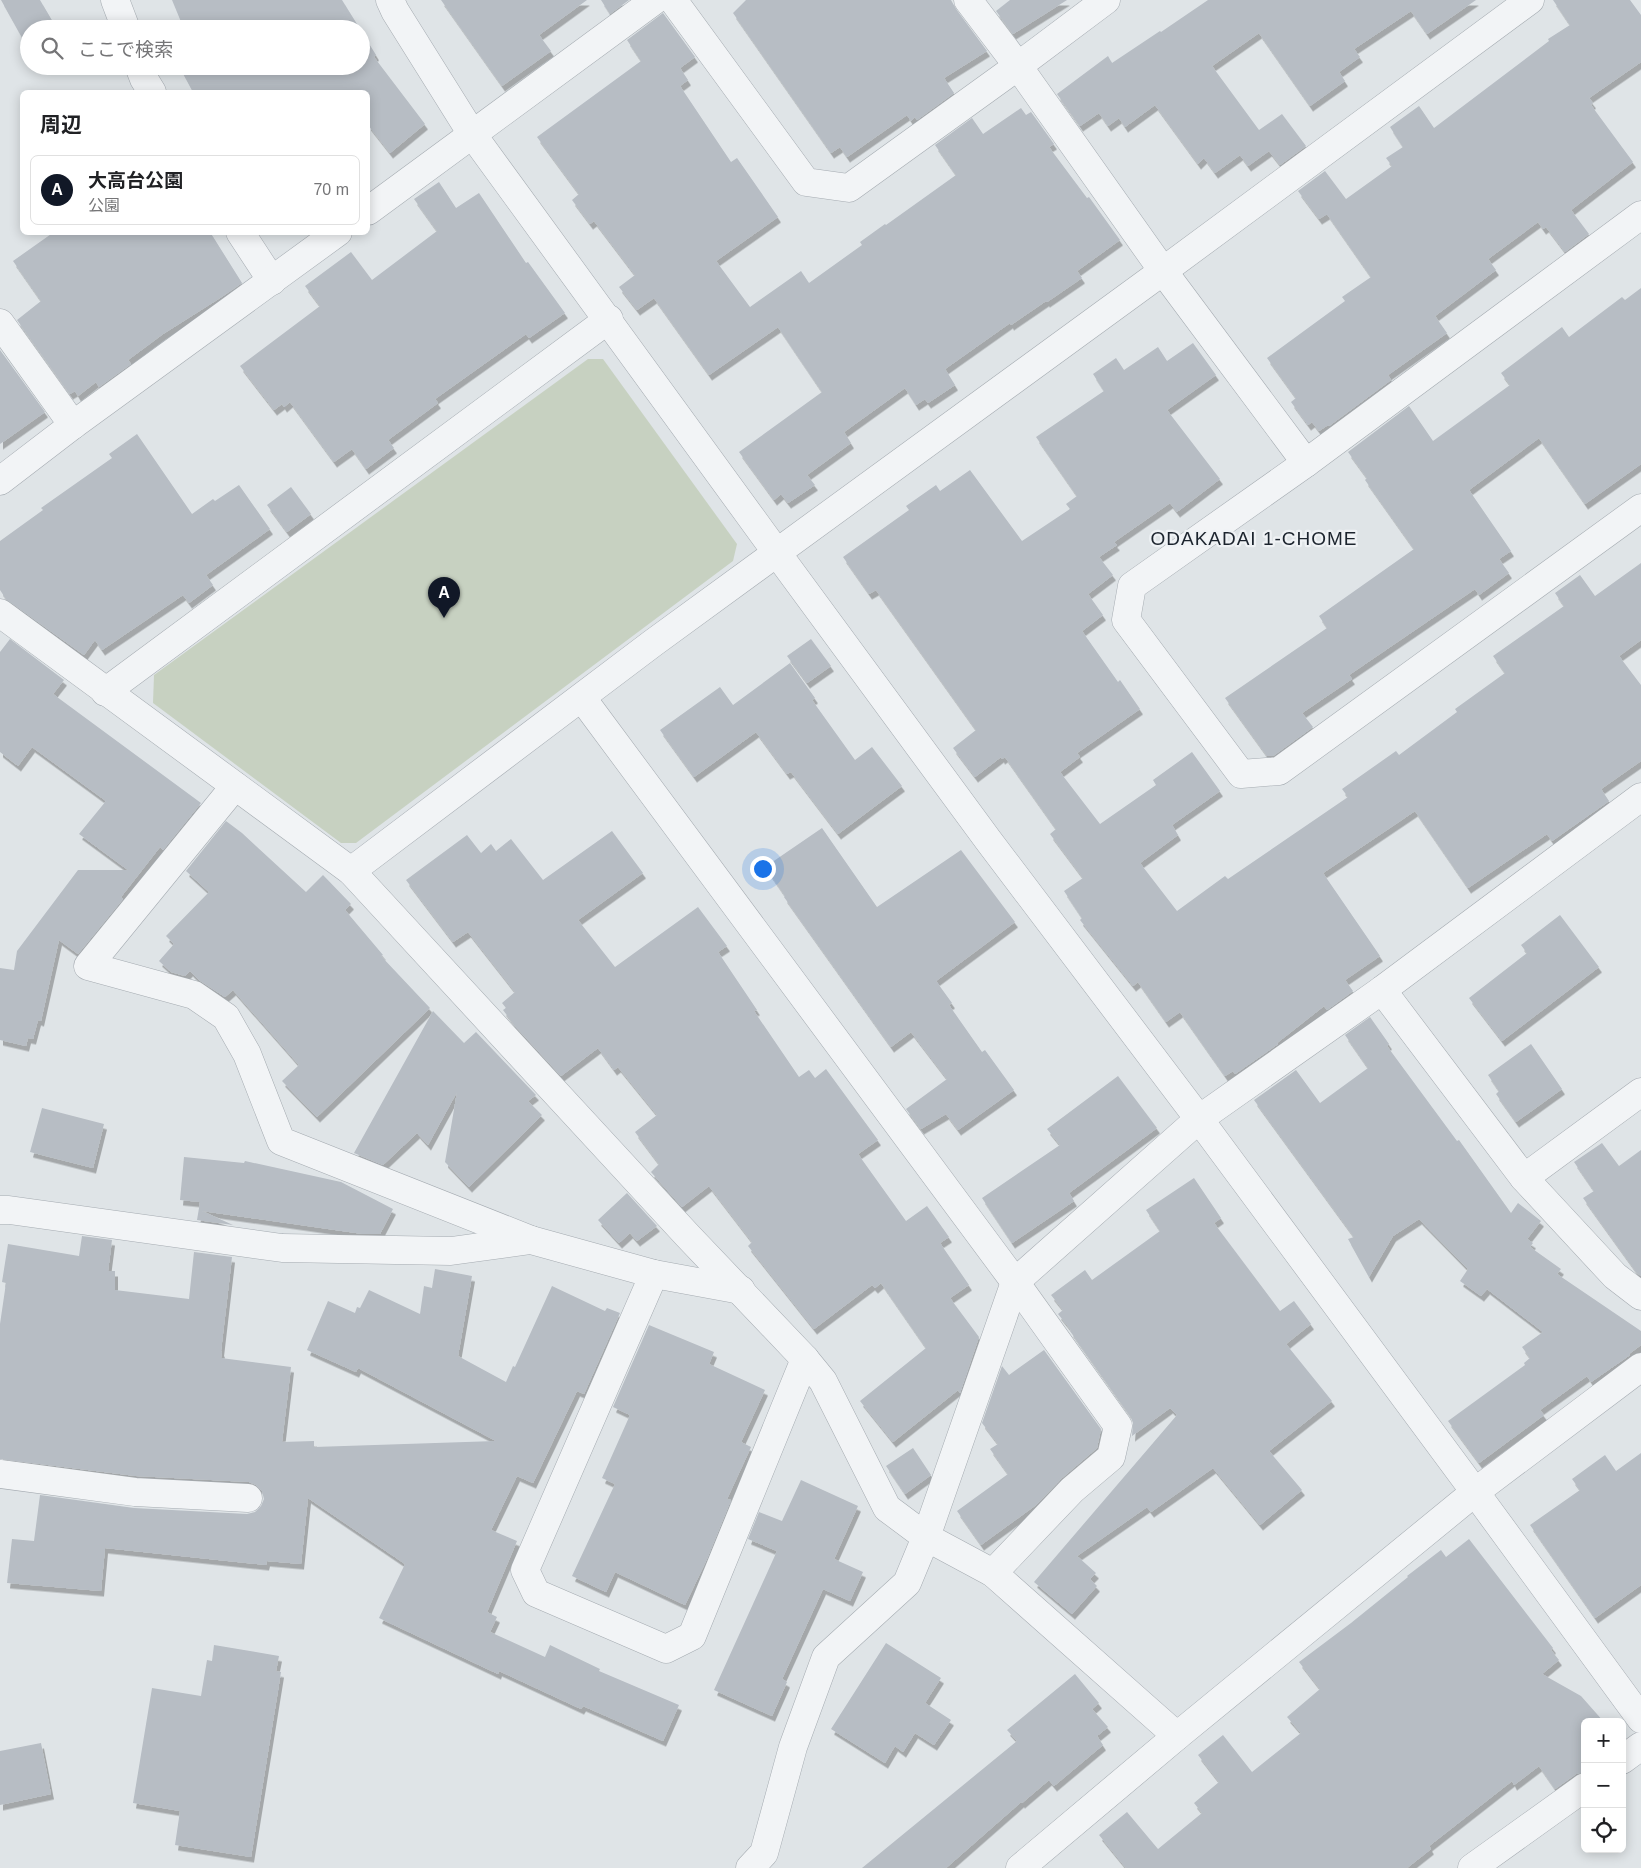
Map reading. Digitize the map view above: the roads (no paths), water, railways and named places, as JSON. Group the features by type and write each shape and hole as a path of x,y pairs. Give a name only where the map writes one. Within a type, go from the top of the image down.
{"street":[{"path":"116,0 123,20"},
{"path":"390,0 472,134 988,840 1199,1119 1641,1719"},
{"path":"370,210 655,0"},
{"path":"673,0 806,182 849,188 1106,0"},
{"path":"968,0 1306,463"},
{"path":"351,871 777,553 1164,271 1530,0"},
{"path":"142,75 151,90"},
{"path":"1641,215 1306,463 1132,586 1126,620 1241,774 1280,771 1641,508"},
{"path":"242,235 272,281"},
{"path":"0,481 73,425 334,235"},
{"path":"105,692 609,319"},
{"path":"0,324 73,425"},
{"path":"0,613 351,871 686,1234 741,1290 823,1381 887,1508 926,1537 992,1573 1177,1736"},
{"path":"582,698 1015,1282 1118,1426 1111,1457 1072,1490 992,1573"},
{"path":"235,786 88,966 194,995 226,1017 247,1054 281,1141 531,1240 654,1274 741,1290"},
{"path":"750,1868 764,1853 793,1747 826,1657 907,1583 926,1537 1015,1282 1199,1119 1382,990 1641,798"},
{"path":"1382,990 1524,1178 1615,1276 1641,1296"},
{"path":"1524,1178 1641,1092"},
{"path":"0,1210 282,1248 451,1251 531,1240"},
{"path":"654,1274 524,1570 536,1593 666,1649 692,1636 804,1359"},
{"path":"1020,1868 1177,1736 1475,1492 1641,1367"},
{"path":"0,1474 135,1492 248,1498"},
{"path":"1626,1757 1641,1746"},
{"path":"1476,1867 1581,1790"}],"place":[{"name":"大高台公園","path":"444,618"}],"district":[{"name":"ODAKADAI 1-CHOME","path":"1254,538"}]}
